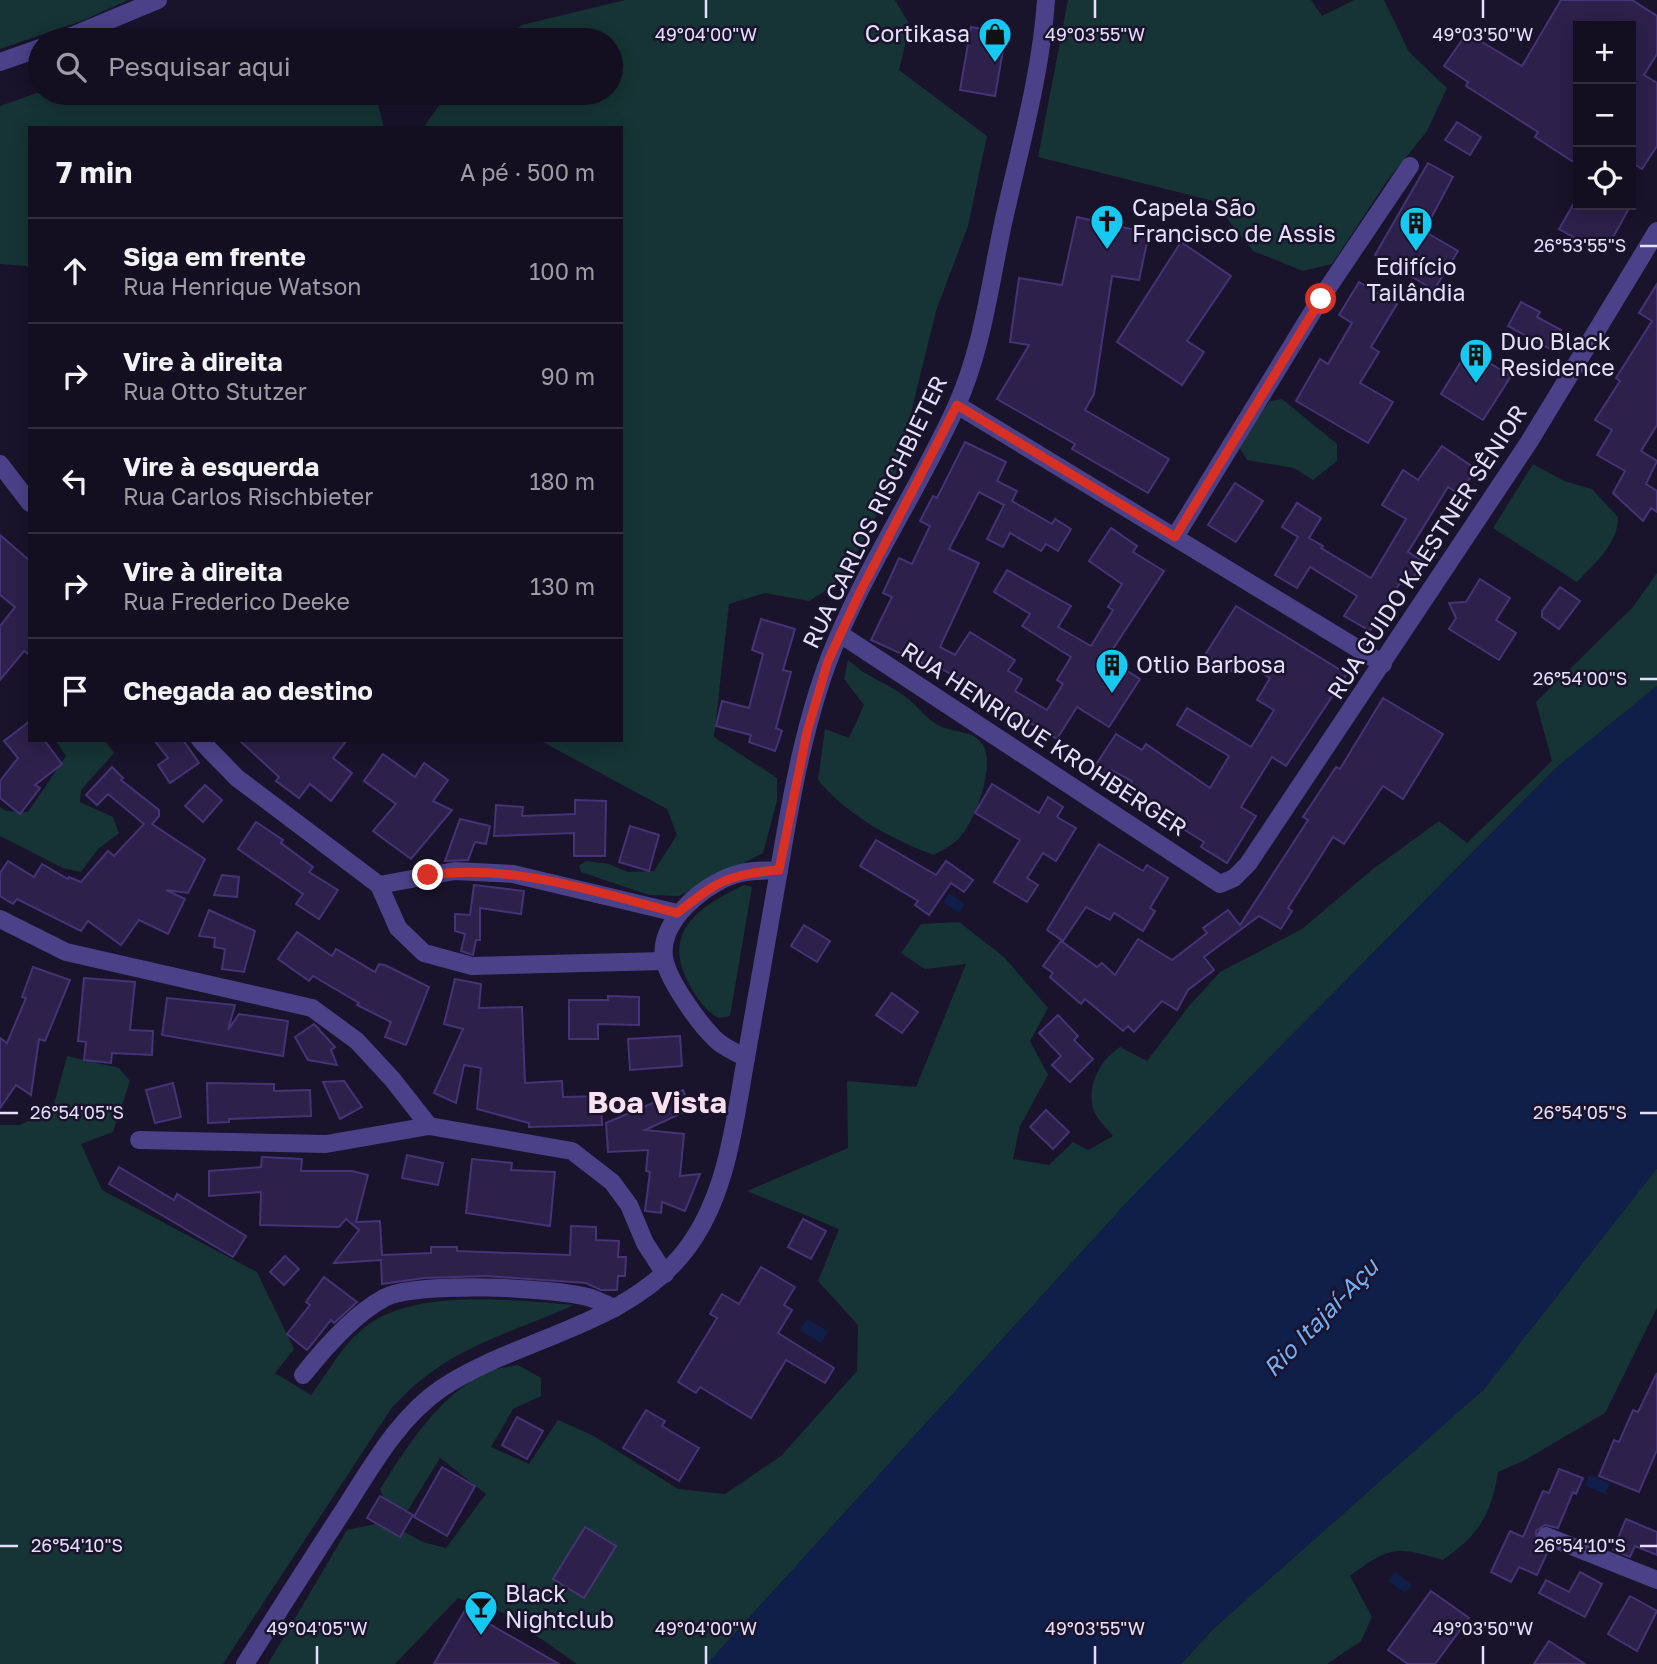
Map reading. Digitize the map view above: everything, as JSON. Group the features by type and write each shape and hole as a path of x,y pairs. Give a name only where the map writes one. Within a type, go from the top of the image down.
{"street":[{"path":"91,28 158,0"},
{"name":"RUA CARLOS RISCHBIETER","path":"245,1664 378,1456 421,1406 457,1378 615,1308 665,1274 688,1247 713,1200 727,1156 807,732 828,661 840,634 957,405 987,306 1044,31 1046,0"},
{"path":"0,62 28,52"},
{"path":"1175,537 1321,299 1410,166"},
{"name":"RUA GUIDO KAESTNER SÊNIOR","path":"1220,884 1234,878 1248,864 1383,664 1573,373 1657,231"},
{"path":"957,405 1383,664"},
{"path":"0,464 28,500"},
{"name":"RUA HENRIQUE KROHBERGER","path":"840,634 1220,884"},
{"path":"202,742 237,778 379,885 398,928 425,953 453,962 503,966 664,961"},
{"path":"746,1058 715,1040 683,997 664,961 667,935 677,913 710,887 740,873 779,870"},
{"path":"379,885 455,871 513,874 677,913"},
{"path":"0,919 66,952 212,983 312,1008 357,1041 393,1080 429,1126"},
{"path":"139,1139 326,1144 429,1126 572,1151 612,1182 629,1205 645,1243 665,1274"},
{"path":"303,1375 330,1344 386,1297 429,1289 483,1288 589,1297 615,1308"},
{"path":"1546,1536 1657,1580"}],"green space":[{"path":"0,0 128,0 61,28 28,28 28,39 0,49"},
{"path":"625,0 895,0 910,25 899,70 987,136 968,226 936,311 894,482 842,581 809,601 765,593 729,604 714,737 777,778 777,801 763,853 679,896 649,895 581,872 579,866 586,861 609,864 628,872 654,871 677,835 667,809 543,742 623,742 623,126 424,126 439,105 623,105 623,28 518,28"},
{"path":"1068,0 1311,0 1322,16 1354,0 1384,0 1409,52 1447,88 1427,131 1387,181 1332,264 1303,271 1253,251 1213,201 1038,157"},
{"path":"28,96 28,105 378,105 383,126 28,126 28,268 27,266 0,264 0,106"},
{"path":"1282,399 1337,444 1337,461 1313,480 1294,468 1247,460 1238,445 1270,401"},
{"path":"1533,464 1564,481 1592,489 1618,517 1610,544 1577,582 1493,528"},
{"path":"1657,573 1657,686 1556,768 1129,1200 707,1664 577,1664 504,1613 458,1598 395,1664 268,1664 347,1530 386,1522 423,1542 446,1548 486,1494 440,1458 408,1510 388,1511 380,1489 413,1439 439,1408 469,1382 486,1372 518,1365 541,1378 541,1396 513,1409 491,1447 529,1464 558,1420 592,1435 678,1489 725,1494 781,1456 857,1371 858,1325 818,1281 839,1229 747,1191 848,1148 847,1081 916,1087 966,964 925,969 901,953 921,924 959,922 1004,957 1048,1008 1030,1041 1048,1075 1020,1126 1013,1159 1049,1165 1073,1142 1088,1150 1113,1136 1093,1109 1092,1091 1101,1066 1113,1052 1120,1047 1147,1061 1189,1006 1220,972 1302,929 1373,869 1439,821 1467,843 1552,761 1536,702 1633,607"},
{"path":"848,660 903,695 933,722 971,735 983,745 987,767 976,809 964,833 934,855 871,825 843,805 818,780 825,729 849,738 864,705 844,679"},
{"path":"56,742 106,742 114,753 81,790 80,802 113,817 119,833 98,849 81,872 63,868 0,836 0,807 6,811 28,812 66,756"},
{"path":"744,885 752,887 730,1016 719,1018 706,1008 690,986 679,951 688,924 699,912"},
{"path":"67,1056 119,1068 130,1081 113,1132 81,1144 102,1190 257,1272 294,1349 275,1373 311,1395 356,1335 385,1315 409,1307 465,1300 574,1305 476,1346 411,1388 391,1409 223,1664 0,1664 0,1125 20,1125 53,1108"},
{"path":"1657,1168 1657,1308 1605,1413 1523,1461 1498,1472 1492,1501 1481,1523 1466,1541 1443,1560 1414,1552 1394,1552 1375,1559 1350,1576 1372,1617 1361,1641 1327,1664 1181,1664 1213,1629 1484,1389"}],"water":[{"name":"Rio Itajaí-Açu","path":"1657,686 1657,1168 1484,1389 1213,1629 1181,1664 707,1664 1129,1200 1556,768"},
{"path":"949,893 965,904 959,913 943,902"},
{"path":"807,1319 828,1331 821,1343 800,1330"},
{"path":"1589,1475 1610,1483 1605,1494 1585,1486"},
{"path":"1395,1572 1412,1585 1405,1593 1388,1581"}],"building":[{"path":"1561,0 1632,0 1657,16 1657,54 1644,75 1657,83 1657,146 1642,169 1636,165 1636,21 1573,21 1573,162 1535,137 1538,132 1466,86 1468,82 1444,66 1467,33 1522,66"},
{"path":"971,27 1006,33 995,96 960,90"},
{"path":"1457,122 1481,137 1470,155 1445,140"},
{"name":"Edifício Tailândia","path":"1428,163 1453,177 1424,231 1458,251 1434,290 1375,255"},
{"path":"1573,205 1573,210 1628,210 1604,254 1559,229"},
{"path":"1077,217 1149,233 1139,280 1112,276 1094,394 1085,410 1169,459 1148,493 1072,449 1075,444 997,399 1029,345 1010,342 1019,278 1062,285"},
{"path":"1181,242 1231,276 1187,341 1204,352 1182,385 1117,342"},
{"path":"1359,282 1397,304 1371,347 1379,352 1360,383 1393,402 1368,443 1296,401 1320,359 1328,364 1352,323 1339,315"},
{"path":"1657,284 1657,425 1641,451 1657,461 1646,484 1657,491 1657,512 1651,508 1643,521 1613,493 1625,471 1597,455 1612,430 1595,420 1620,381 1616,378 1652,321 1639,313"},
{"path":"1521,302 1540,312 1537,317 1561,330 1550,349 1508,326"},
{"name":"Duo Black Residence","path":"1468,350 1511,376 1483,420 1441,394"},
{"path":"965,442 1006,462 997,481 1017,491 1012,501 1052,524 1055,519 1071,529 1058,551 1046,544 1041,551 1010,533 1003,547 987,539 1004,505 979,492 949,549 979,563 940,647 955,655 970,632 1015,660 1008,671 1022,679 1015,691 1047,710 1063,684 1057,680 1071,657 1022,626 1030,614 994,592 1007,570 1071,606 1058,627 1091,646 1113,610 1108,607 1122,584 1089,561 1111,528 1137,546 1133,552 1164,571 1107,658 1140,679 1109,727 1077,707 1057,739 1030,723 1027,729 977,696 980,691 928,661 926,665 871,640 892,597 883,593 899,558 912,564 930,526 920,521 933,496 937,498"},
{"path":"1442,446 1476,469 1459,494 1448,487 1408,552 1423,561 1408,587 1400,583 1370,631 1344,616 1357,596 1310,567 1297,588 1275,575 1298,537 1282,527 1297,503 1321,518 1309,538 1371,578 1406,519 1382,505 1403,470 1418,480"},
{"path":"1235,483 1263,501 1236,542 1208,525"},
{"path":"0,535 28,559 28,654 24,651 0,680 0,626 15,607 0,595"},
{"path":"1480,579 1510,598 1496,620 1516,633 1499,660 1449,629 1456,618 1449,603 1466,602"},
{"path":"1560,587 1580,601 1559,629 1542,617 1542,611"},
{"path":"1236,606 1347,674 1286,766 1272,757 1241,807 1256,816 1227,863 1201,847 1204,842 1167,819 1169,816 1127,790 1132,781 1111,770 1105,780 1091,772 1116,734 1142,750 1146,744 1210,788 1229,756 1177,725 1187,708 1251,747 1274,710 1257,700 1270,678 1240,660 1233,672 1205,655"},
{"path":"761,619 795,629 783,670 791,672 776,728 782,731 775,751 749,742 751,735 716,726 722,701 749,708 763,654 752,650"},
{"path":"1383,698 1443,734 1403,799 1383,786 1344,844 1333,837 1288,908 1292,911 1281,929 1259,916 1204,957 1214,970 1188,990 1177,1010 1162,1001 1134,1032 1128,1026 1123,1031 1085,999 1081,1004 1050,977 1053,973 1043,966 1061,941 1097,967 1102,963 1115,975 1138,939 1172,960 1207,933 1203,928 1228,910 1240,925 1308,820 1303,817 1336,767 1340,769"},
{"path":"28,723 28,742 46,742 62,764 35,785 40,788 20,814 0,798 0,781 18,758 4,741"},
{"path":"156,742 184,742 199,763 170,783 158,765 168,758"},
{"path":"241,742 345,742 333,758 352,773 331,801 310,784 299,798 276,781 279,777"},
{"path":"383,754 415,777 424,763 448,780 433,801 452,810 411,859 373,831 396,804 364,781"},
{"path":"112,767 123,778 121,780 159,810 159,816 152,824 205,859 188,893 166,890 185,899 168,934 139,920 121,945 88,921 81,931 17,899 13,904 0,896 0,873 8,861 34,877 42,864 68,879 69,877 81,882 108,851 114,856 144,824 108,794 97,805 86,795"},
{"path":"992,784 1039,813 1048,797 1063,807 1057,817 1076,828 1056,861 1043,853 1027,878 1038,885 1027,902 994,882 1020,840 975,813"},
{"path":"205,785 222,800 203,822 185,806"},
{"path":"575,800 606,801 605,856 574,856 574,833 494,836 496,805 523,807 522,816 575,814"},
{"path":"460,819 490,826 486,844 475,842 468,860 445,861"},
{"path":"256,822 283,840 281,843 313,867 309,872 338,890 319,919 296,904 303,894 238,849"},
{"path":"630,826 659,835 649,871 619,862"},
{"path":"876,840 936,875 946,861 973,880 964,892 951,883 929,915 915,905 918,901 860,866"},
{"path":"1099,844 1143,871 1147,865 1168,878 1150,908 1155,911 1143,931 1114,913 1110,920 1086,907 1063,941 1047,930"},
{"path":"222,875 239,877 237,897 214,895"},
{"path":"474,885 524,891 521,914 480,908 480,940 476,940 473,955 461,951 465,934 455,931 455,914 470,915"},
{"path":"209,910 255,931 244,972 222,969 225,949 214,947 215,938 199,936"},
{"path":"804,925 830,941 817,962 791,946"},
{"path":"297,932 332,956 336,949 375,972 379,964 385,965 429,987 406,1045 385,1037 391,1022 357,1005 359,1003 313,976 309,981 278,959"},
{"path":"33,967 70,980 45,1041 39,1039 31,1095 16,1085 0,1108 0,1038 7,1043 26,998 22,997"},
{"path":"84,978 135,982 130,1030 153,1031 152,1055 112,1053 111,1063 84,1060 86,1042 78,1041"},
{"path":"455,979 481,984 479,1008 522,1007 525,1083 562,1081 563,1097 601,1096 602,1125 529,1127 529,1123 477,1109 481,1068 464,1065 456,1103 434,1093 463,1029 444,1024"},
{"path":"892,993 918,1012 902,1033 876,1015"},
{"path":"608,996 639,997 639,1025 598,1024 598,1039 569,1039 569,1000 608,1000"},
{"path":"167,998 235,1005 228,1030 239,1014 288,1021 283,1056 162,1035"},
{"path":"1058,1015 1078,1036 1074,1040 1093,1059 1070,1082 1052,1065 1061,1056 1039,1033"},
{"path":"314,1024 335,1047 331,1050 337,1065 308,1060 295,1037"},
{"path":"680,1036 682,1066 630,1070 628,1039"},
{"path":"344,1081 362,1107 340,1119 323,1082"},
{"path":"173,1083 181,1117 155,1123 146,1090"},
{"path":"207,1083 274,1084 274,1091 310,1090 311,1116 229,1119 229,1122 208,1123"},
{"path":"683,1090 691,1109 645,1130 684,1134 680,1176 700,1174 685,1211 662,1202 661,1213 645,1211 650,1172 646,1171 648,1150 608,1152 606,1123"},
{"path":"1046,1110 1069,1132 1053,1149 1030,1127"},
{"path":"407,1155 443,1163 438,1185 402,1178"},
{"path":"262,1157 302,1159 301,1171 352,1171 368,1175 356,1222 380,1221 382,1255 431,1253 431,1247 457,1247 457,1251 570,1255 571,1226 596,1227 596,1240 619,1241 618,1257 626,1257 625,1276 618,1276 617,1290 601,1290 586,1283 486,1276 424,1278 382,1284 381,1260 334,1263 359,1230 346,1219 339,1227 260,1225 261,1192 209,1196 209,1171 261,1167"},
{"path":"472,1159 512,1163 511,1170 555,1172 550,1226 466,1213"},
{"path":"119,1167 174,1200 177,1194 246,1236 233,1257 109,1184"},
{"path":"803,1219 826,1231 811,1259 788,1247"},
{"path":"285,1256 299,1269 284,1285 270,1272"},
{"path":"761,1267 795,1287 784,1305 792,1310 778,1333 834,1368 825,1383 786,1360 751,1418 700,1387 696,1393 678,1382 717,1318 710,1314 722,1294 739,1304"},
{"path":"324,1277 357,1302 334,1323 331,1320 307,1350 287,1334 310,1305 306,1302"},
{"path":"1657,1373 1657,1450 1639,1492 1599,1476 1614,1440 1619,1442 1633,1410 1638,1412"},
{"path":"646,1410 665,1421 662,1426 699,1448 679,1481 623,1448"},
{"path":"517,1417 543,1431 527,1459 502,1445"},
{"path":"442,1467 475,1486 447,1536 414,1517"},
{"path":"1559,1469 1583,1478 1576,1494 1573,1492 1558,1528 1545,1525 1536,1531 1537,1542 1549,1549 1537,1575 1519,1567 1511,1582 1491,1572 1510,1531 1523,1537 1543,1491 1549,1493"},
{"path":"380,1496 413,1515 400,1537 367,1518"},
{"path":"1626,1519 1657,1532 1657,1555 1635,1546 1630,1557 1613,1550"},
{"path":"585,1527 616,1546 584,1598 553,1579"},
{"path":"1580,1572 1602,1584 1585,1617 1539,1593 1546,1580 1569,1592"},
{"path":"1431,1591 1469,1618 1435,1664 1408,1664 1388,1650"},
{"path":"1630,1596 1657,1611 1637,1651 1608,1634"},
{"name":"Black Nightclub","path":"465,1610 559,1664 434,1664"},
{"path":"1549,1641 1585,1664 1534,1664"}],"place":[{"name":"Cortikasa","path":"995,64"},
{"name":"Capela São Francisco de Assis","path":"1107,251"},
{"name":"Edifício Tailândia","path":"1416,253"},
{"name":"Duo Black Residence","path":"1476,385"},
{"name":"Otlio Barbosa","path":"1112,695"},
{"name":"Black Nightclub","path":"481,1637"}],"district":[{"name":"Boa Vista","path":"657,1103"}],"route":[{"path":"428,875 455,871 513,874 677,913 710,887 740,873 779,870 807,732 828,661 860,592 957,405 1175,537 1321,299"}]}
